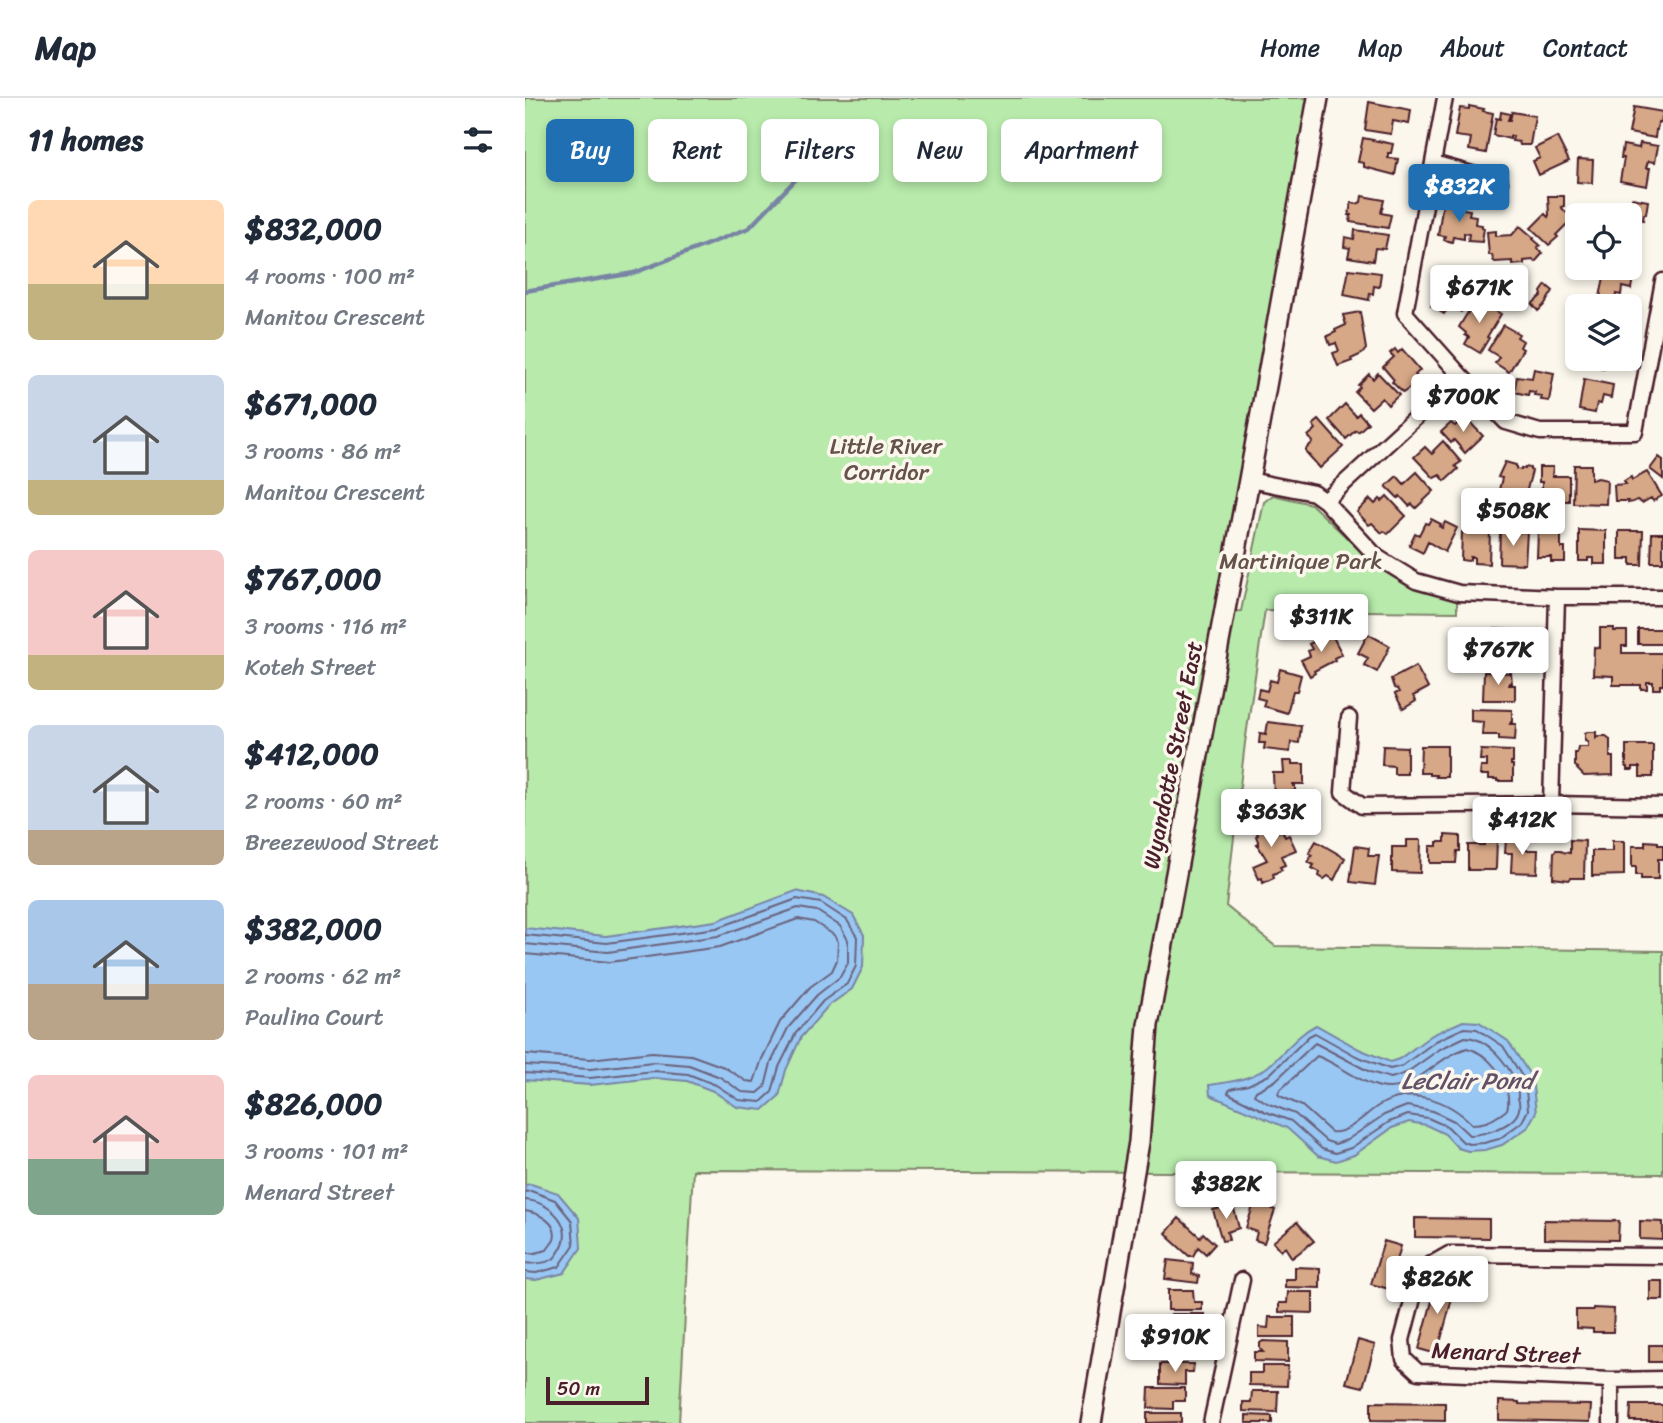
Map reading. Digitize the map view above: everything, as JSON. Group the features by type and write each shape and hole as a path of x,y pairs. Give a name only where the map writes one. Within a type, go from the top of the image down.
{"street":[{"name":"Wyandotte Street East","path":"1091,1423 1139,1142 1148,1025 1318,98"},
{"path":"1445,98 1405,313 1506,422 1540,432 1635,432 1663,281"},
{"path":"1433,163 1500,181"},
{"path":"1325,501 1461,376"},
{"path":"1249,480 1314,493 1325,501 1377,557 1416,581 1459,593 1663,597"},
{"path":"1551,804 1557,597"},
{"path":"1349,718 1343,792 1362,806 1663,806"},
{"name":"Menard Street","path":"1663,1256 1449,1254 1426,1267 1417,1283 1402,1340 1404,1359 1418,1372 1611,1380 1663,1379"},
{"path":"1211,1423 1242,1280"},
{"name":"Menard Street","path":"1611,1380 1611,1423"}],"green space":[{"name":"Little River Corridor","path":"525,98 1318,98 1225,612 1241,611 1264,502 1273,495 1311,504 1379,568 1406,585 1457,601 1457,612 1265,610 1245,743 1226,906 1275,946 1663,951 1663,1174 693,1170 679,1423 525,1423"}],"water":[{"path":"796,891 823,897 853,915 864,935 863,967 852,989 828,1006 801,1037 786,1070 779,1096 763,1110 737,1107 713,1091 687,1081 654,1078 590,1085 525,1080 525,928 606,936 716,921"},
{"name":"LeClair Pond","path":"1463,1021 1479,1022 1508,1041 1532,1078 1536,1112 1527,1128 1502,1145 1485,1150 1468,1151 1458,1148 1445,1134 1426,1125 1409,1122 1392,1128 1354,1155 1336,1161 1318,1156 1287,1128 1210,1095 1209,1085 1239,1080 1259,1072 1316,1025 1359,1049 1390,1062 1399,1059 1432,1035"},
{"path":"531,1184 558,1193 579,1218 581,1248 564,1273 536,1280 525,1279 525,1185"}],"building":[{"path":"1369,102 1411,110 1409,124 1393,121 1391,134 1365,130"},
{"path":"1469,106 1493,113 1486,153 1469,150 1471,138 1455,136 1460,108 1469,109"},
{"path":"1634,107 1663,112 1655,138 1629,133"},
{"path":"1501,112 1510,114 1508,120 1512,112 1535,116 1530,145 1520,145 1519,142 1512,141 1513,136 1510,136 1510,139 1493,135 1496,118 1500,119"},
{"path":"1557,137 1569,161 1539,175 1533,161 1540,158 1535,148"},
{"path":"1363,138 1393,144 1388,158 1398,159 1395,175 1364,167 1364,163 1358,162"},
{"path":"1640,143 1658,146 1655,162 1648,161 1646,168 1650,168 1647,186 1620,181 1623,145 1639,148"},
{"path":"1578,159 1593,160 1592,183 1577,182"},
{"path":"1362,196 1384,200 1381,213 1391,215 1388,228 1350,222 1351,203 1361,202"},
{"path":"1548,196 1564,196 1564,206 1561,207 1565,211 1565,226 1549,245 1531,228 1545,214 1548,217"},
{"path":"1632,198 1648,201 1643,220 1642,203 1631,203"},
{"path":"1443,202 1464,205 1463,209 1470,210 1469,215 1476,216 1475,224 1484,228 1482,242 1468,241 1469,234 1464,233 1464,239 1453,237 1452,242 1444,240 1445,236 1438,235"},
{"path":"1520,226 1540,245 1537,248 1543,253 1535,262 1524,261 1524,264 1512,265 1512,261 1495,262 1492,255 1489,255 1487,232 1496,231 1496,236 1512,235"},
{"path":"1355,230 1388,235 1385,249 1375,248 1373,261 1348,257 1350,248 1344,247 1345,237 1354,239"},
{"path":"1349,269 1381,273 1379,287 1374,286 1369,300 1344,295"},
{"path":"1603,280 1632,280 1631,289 1622,287 1621,294 1601,294"},
{"path":"1450,282 1472,296 1461,312 1450,305 1444,314 1431,306"},
{"path":"1546,285 1553,291 1538,311 1532,304 1542,295"},
{"path":"1476,299 1501,314 1480,353 1465,344 1469,337 1459,327"},
{"path":"1360,312 1366,349 1351,359 1352,361 1338,366 1333,353 1339,351 1336,343 1330,345 1327,336 1346,325 1343,315"},
{"path":"1503,325 1519,334 1517,337 1523,341 1520,347 1523,349 1509,372 1495,363 1499,357 1488,350"},
{"path":"1395,349 1398,353 1402,349 1420,370 1413,380 1416,383 1403,393 1383,367 1394,357 1390,353"},
{"path":"1534,369 1554,373 1549,401 1541,400 1542,396 1534,395 1535,392 1529,391 1528,395 1514,392 1517,376 1532,378"},
{"path":"1378,373 1399,395 1388,405 1382,398 1371,408 1355,392 1369,374 1373,379"},
{"path":"1584,379 1613,385 1611,398 1603,396 1601,404 1597,403 1595,413 1579,410"},
{"path":"1345,404 1356,416 1359,413 1368,423 1346,439 1329,420"},
{"path":"1465,417 1483,436 1465,453 1454,440 1451,443 1441,432 1451,423 1455,426"},
{"path":"1319,420 1343,447 1320,468 1306,452 1313,442 1308,436 1316,429 1313,425"},
{"path":"1443,441 1461,462 1455,466 1458,469 1445,481 1440,475 1434,478 1414,457 1425,447 1432,454"},
{"path":"1659,457 1663,460 1663,479 1650,469"},
{"path":"1505,462 1516,465 1516,469 1525,467 1532,471 1525,497 1499,490 1502,478 1498,477"},
{"path":"1574,465 1591,465 1591,480 1607,480 1606,504 1573,503"},
{"path":"1539,467 1553,467 1552,476 1569,476 1569,501 1545,501 1545,496 1542,496 1542,482 1539,482"},
{"path":"1417,472 1434,491 1416,508 1412,504 1409,506 1400,496 1398,498 1386,486 1397,476 1404,484"},
{"path":"1647,472 1662,496 1642,503 1637,500 1628,503 1615,501 1614,485 1626,484 1624,481"},
{"path":"1387,496 1406,516 1388,534 1384,531 1382,533 1372,523 1369,525 1357,512 1370,499 1375,504"},
{"path":"1431,519 1441,524 1439,526 1442,528 1445,522 1457,528 1445,552 1428,542 1423,553 1409,546 1415,533 1419,535 1425,523 1428,524"},
{"path":"1472,530 1490,530 1489,564 1474,563 1474,557 1470,557 1468,561 1461,560 1462,532 1472,533"},
{"path":"1579,530 1606,531 1606,564 1594,564 1594,558 1579,561"},
{"path":"1538,531 1561,532 1561,548 1565,548 1565,562 1551,562 1551,557 1537,557"},
{"path":"1619,531 1643,531 1642,565 1631,565 1631,558 1619,560"},
{"path":"1500,532 1527,532 1525,564 1499,563"},
{"path":"1652,533 1663,533 1663,562 1651,562"},
{"path":"1600,628 1627,631 1627,646 1622,646 1622,653 1663,653 1663,685 1660,685 1660,689 1653,689 1653,682 1647,682 1647,689 1641,689 1641,685 1613,685 1613,676 1593,675 1594,647 1600,648"},
{"path":"1495,629 1514,630 1514,648 1508,648 1509,661 1485,661 1485,650 1478,650 1479,633 1495,633"},
{"path":"1638,629 1663,629 1663,644 1638,644"},
{"path":"1331,633 1342,654 1310,676 1301,660 1310,656 1308,651 1312,649 1309,644"},
{"path":"1368,634 1390,646 1377,672 1364,665 1368,658 1358,653"},
{"path":"1416,666 1428,688 1413,696 1416,701 1403,709 1395,694 1399,692 1394,688 1391,679"},
{"path":"1280,669 1301,675 1287,713 1263,706 1265,700 1257,698 1259,689 1267,691 1270,680 1277,682"},
{"path":"1484,672 1511,673 1512,683 1509,685 1515,685 1515,700 1483,700"},
{"path":"1471,709 1512,710 1510,724 1516,724 1515,740 1499,739 1499,735 1482,735 1483,722 1471,721"},
{"path":"1268,722 1301,726 1299,743 1291,742 1290,752 1264,749 1265,743 1259,743 1260,733 1266,734"},
{"path":"1587,732 1596,732 1596,738 1606,736 1610,739 1613,775 1584,776 1575,766 1578,747 1588,747 1588,742 1585,741"},
{"path":"1626,745 1653,745 1653,777 1640,777 1640,767 1628,770"},
{"path":"1383,746 1407,747 1407,774 1394,774 1394,766 1382,765"},
{"path":"1421,746 1447,746 1447,777 1420,773"},
{"path":"1481,750 1513,751 1513,781 1497,781 1489,779 1489,775 1480,775 1481,767 1487,767 1487,760 1480,760"},
{"path":"1283,761 1304,764 1304,784 1293,784 1295,791 1292,791 1292,798 1274,798 1273,773 1284,773"},
{"path":"1270,816 1277,832 1282,830 1285,837 1289,835 1296,850 1281,856 1285,865 1280,867 1282,870 1263,883 1253,866 1267,860 1257,844 1258,835 1253,823"},
{"path":"1445,835 1460,836 1460,851 1457,851 1456,863 1430,863 1430,846 1445,842"},
{"path":"1483,839 1497,839 1496,868 1468,870 1468,845 1484,845"},
{"path":"1506,839 1522,839 1522,850 1538,850 1537,873 1511,872 1512,853 1505,853"},
{"path":"1407,840 1421,840 1420,873 1392,872 1392,847 1407,847"},
{"path":"1570,840 1585,841 1584,878 1553,878 1554,852 1560,850 1570,853"},
{"path":"1316,841 1345,858 1334,880 1328,876 1324,879 1319,876 1320,872 1308,862 1312,855 1309,853"},
{"path":"1612,841 1624,841 1624,875 1592,876 1592,851 1612,851"},
{"path":"1645,841 1663,845 1663,859 1658,859 1658,879 1641,879 1641,875 1636,875 1636,867 1632,867 1632,846 1645,846"},
{"path":"1355,846 1369,848 1368,856 1379,856 1375,885 1350,882"},
{"path":"1266,1199 1275,1202 1272,1209 1275,1210 1264,1243 1255,1240 1257,1232 1246,1228 1254,1203 1264,1207"},
{"path":"1233,1205 1239,1228 1227,1232 1229,1240 1222,1241 1213,1210"},
{"path":"1179,1218 1200,1237 1203,1233 1215,1244 1206,1254 1198,1247 1193,1256 1189,1256 1169,1238 1166,1233"},
{"path":"1415,1218 1489,1219 1489,1238 1415,1237"},
{"path":"1544,1220 1619,1221 1618,1240 1544,1239"},
{"path":"1640,1221 1663,1222 1663,1240 1640,1239"},
{"path":"1297,1222 1314,1241 1292,1258 1285,1247 1281,1251 1273,1242"},
{"path":"1384,1241 1401,1246 1389,1289 1371,1284"},
{"path":"1168,1260 1193,1263 1192,1274 1199,1276 1198,1283 1165,1279"},
{"path":"1295,1267 1320,1268 1320,1288 1285,1287 1285,1279 1295,1279"},
{"path":"1438,1279 1456,1284 1437,1354 1419,1349"},
{"path":"1650,1281 1663,1281 1663,1300 1650,1300"},
{"path":"1168,1290 1193,1290 1194,1302 1202,1302 1202,1310 1168,1310"},
{"path":"1288,1292 1313,1292 1313,1313 1279,1312 1279,1303 1287,1303"},
{"path":"1614,1309 1613,1332 1593,1332 1593,1329 1576,1328 1576,1310"},
{"path":"1171,1314 1205,1314 1205,1323 1197,1323 1196,1335 1171,1335"},
{"path":"1269,1317 1294,1317 1294,1337 1259,1337 1259,1327 1268,1328"},
{"path":"1164,1339 1198,1339 1198,1347 1190,1347 1189,1359 1164,1359"},
{"path":"1358,1340 1375,1345 1363,1387 1346,1383"},
{"path":"1288,1342 1288,1362 1254,1361 1254,1352 1263,1352 1260,1343"},
{"path":"1649,1345 1663,1345 1663,1362 1649,1362"},
{"path":"1160,1364 1194,1364 1193,1372 1185,1372 1185,1385 1160,1384"},
{"path":"1262,1366 1288,1366 1287,1386 1249,1385 1249,1373 1262,1373"},
{"path":"1149,1388 1185,1388 1185,1401 1173,1401 1173,1409 1148,1408"},
{"path":"1252,1391 1278,1391 1277,1412 1243,1411 1243,1402 1251,1402"},
{"path":"1499,1401 1519,1404 1591,1405 1590,1422 1499,1420"},
{"path":"1371,1402 1445,1403 1445,1421 1371,1420"},
{"path":"1631,1405 1663,1405 1663,1421 1630,1421"},
{"path":"1147,1413 1181,1413 1181,1422 1147,1423"},
{"path":"1246,1415 1272,1416 1272,1423 1246,1423"}],"waterway":[{"path":"525,291 634,273 749,228 793,182"}],"park label":[{"name":"Martinique Park","path":"1301,561"}]}
